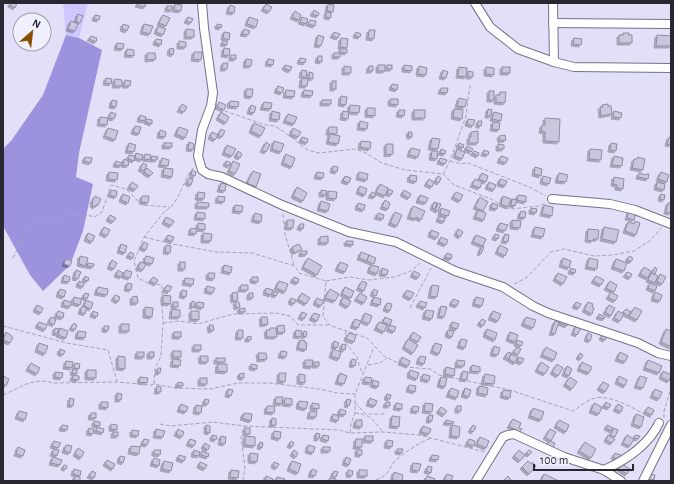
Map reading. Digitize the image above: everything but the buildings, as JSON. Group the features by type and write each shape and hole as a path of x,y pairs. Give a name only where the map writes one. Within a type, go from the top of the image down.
{"street":[{"path":"202,3 213,93 211,106 202,130 199,145 198,156 202,170 208,174 222,177 282,205 350,232 396,242 456,271 503,287 533,306 548,313 638,343 658,353 671,356"},
{"path":"475,3 490,27 518,49 554,62 574,67 671,68"},
{"path":"553,3 554,62"},
{"path":"553,23 671,24"},
{"path":"552,199 610,204 635,210 669,223"},
{"path":"604,470 621,462 636,452 647,441 659,423"},
{"path":"643,481 671,425"},
{"path":"476,481 503,437 514,434 564,457 604,470 620,481"}],"path":[{"path":"443,174 450,161 466,116 470,85"},
{"path":"211,106 265,125 275,126 300,145 313,152 319,153 354,149 366,153 382,163 405,170 443,174 454,185 491,199 500,206 512,210 540,206 552,199"},
{"path":"450,161 461,164 468,163 529,187 552,199"},
{"path":"154,384 155,369 161,356 163,323 162,285 150,284 138,278 134,261 144,237 164,212 171,207 178,197 188,175 196,165 200,164"},
{"path":"13,258 23,237 35,223 50,217 86,215 95,217 102,212 111,185 126,189 142,205 171,207"},
{"path":"282,205 285,234 291,257 299,273 326,281 350,277 369,280 395,277 411,272 426,257"},
{"path":"503,287 520,283 551,252 564,249 594,256 612,255 634,251 651,240 669,223"},
{"path":"144,237 216,252 252,253 295,266"},
{"path":"410,308 419,292 428,270 436,261"},
{"path":"326,281 323,316 329,325"},
{"path":"163,323 179,321 198,324 233,314 276,313 290,316 298,325 329,325 367,338 388,358 406,367 430,369 439,375 510,390 574,411 593,398 619,400 659,423 664,423 664,411 671,388"},
{"path":"3,326 67,343 108,350 117,382"},
{"path":"346,331 344,341 357,357 364,374"},
{"path":"350,433 351,424 355,413 355,394 375,347"},
{"path":"367,365 380,363 388,358"},
{"path":"3,395 28,382 44,380 54,383 117,382 154,384 175,388 210,389 238,383 269,383 319,389 337,393 355,394"},
{"path":"355,403 377,423 383,432"},
{"path":"355,413 386,414"},
{"path":"160,424 171,426 213,422 244,426 339,430 350,433 383,432 419,435 493,454"},
{"path":"243,481 245,467 241,438 244,426"},
{"path":"376,480 386,475 394,462 403,454 420,442 431,438"}],"shaded area":[{"path":"63,3 88,3 79,38 66,35"},
{"path":"66,35 79,38 102,50 79,153 76,177 93,184 83,231 70,265 43,291 30,275 3,226 3,149 11,141 43,95"}]}
